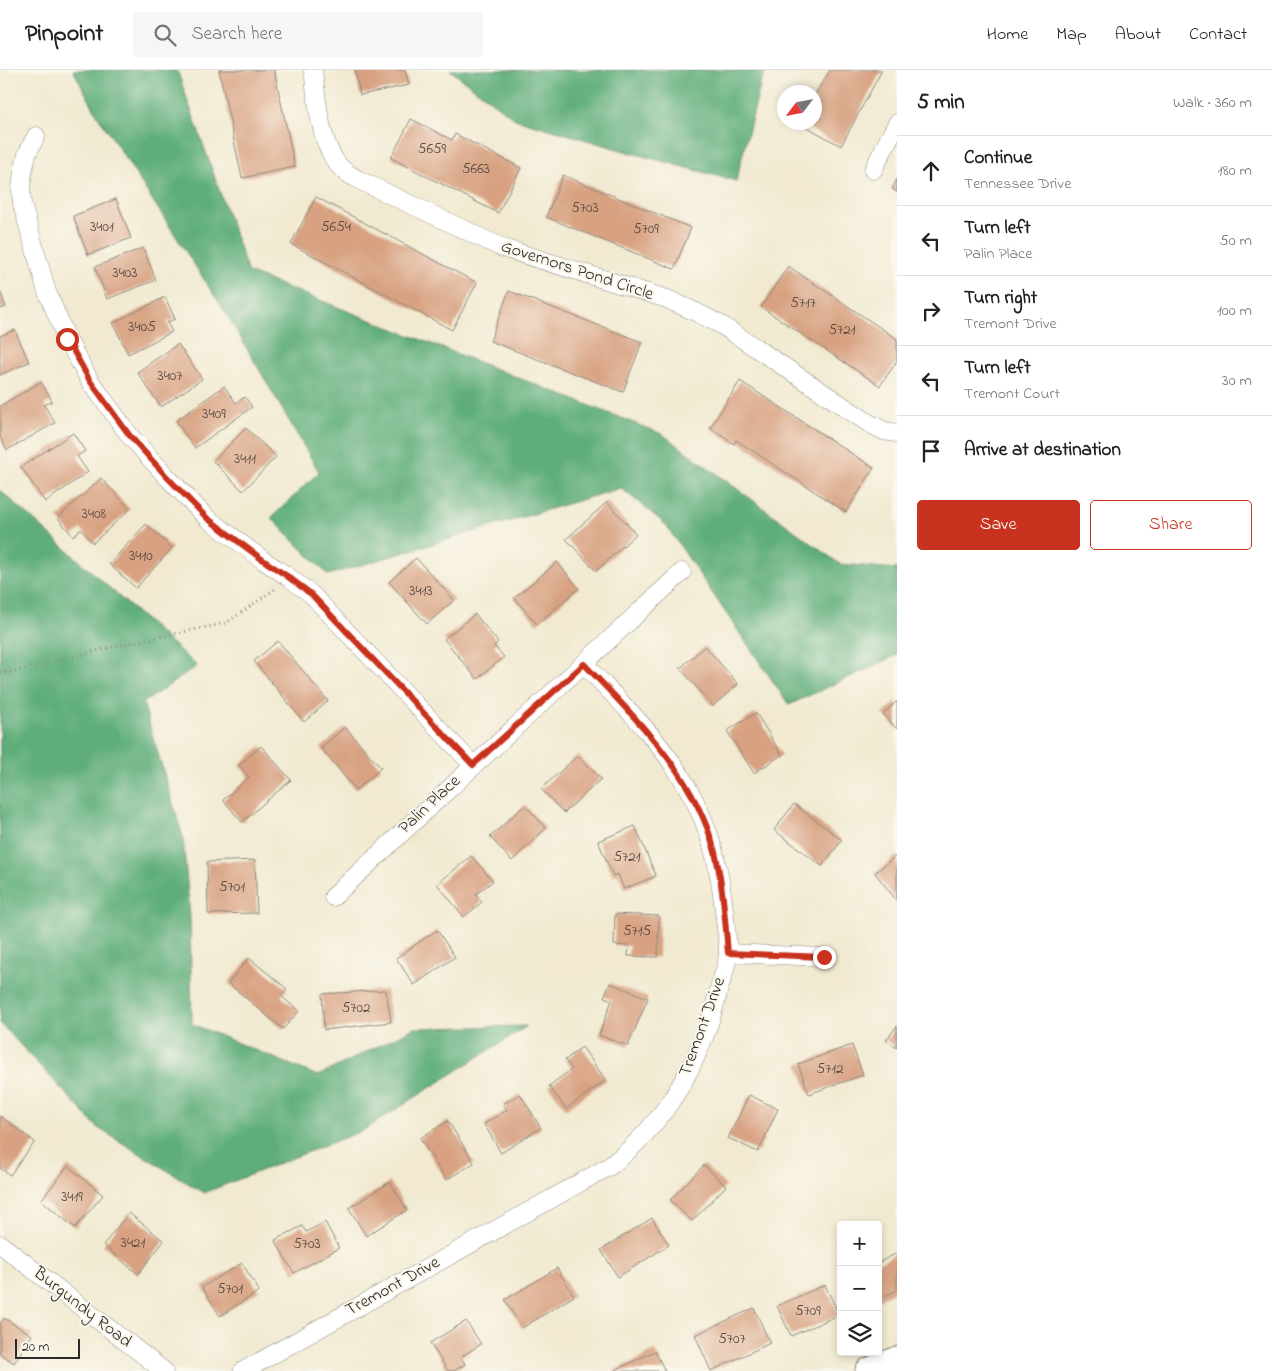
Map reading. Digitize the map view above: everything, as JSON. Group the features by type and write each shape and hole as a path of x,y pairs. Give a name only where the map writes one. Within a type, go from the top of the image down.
{"street":[{"name":"Governors Pond Circle","path":"312,70 323,134 331,154 342,169 358,180 503,248 667,299 698,313 723,326 867,422 884,431 897,433"},
{"path":"874,170 897,123"},
{"path":"36,136 27,154 22,172 20,188 22,204 47,292 67,339 90,381 130,436 207,518 311,594 473,765"},
{"name":"Palin Place","path":"333,897 682,572"},
{"name":"Tremont Drive","path":"243,1371 610,1166 646,1134 665,1111 695,1060 716,1005 728,953 722,886 715,851 702,815 668,757 639,722 584,664"},
{"path":"728,953 824,957"},
{"name":"Burgundy Road","path":"0,1244 164,1371"},
{"path":"868,1371 897,1359"}],"path":[{"path":"0,672 9,673 112,647 226,623 274,590 287,576"}],"green space":[{"path":"73,70 177,70 248,272 662,434 840,564 897,569 897,655 789,705 665,524 621,488 328,575 271,518 319,472 229,318 98,116"},
{"path":"450,70 766,70 761,82 736,181 515,119"},
{"path":"0,490 197,666 143,703 183,837 190,916 192,1024 318,1076 414,1028 527,1026 364,1130 204,1193 98,1128 0,1023"}],"building":[{"path":"219,70 274,70 295,167 242,178"},
{"path":"355,70 405,70 409,85 360,95"},
{"path":"830,70 882,70 841,146 812,130 822,130 821,85"},
{"path":"411,119 452,140 455,134 521,168 498,213 391,158"},
{"path":"563,175 691,228 674,269 546,217"},
{"path":"897,179 897,192 892,189"},
{"path":"316,197 477,283 452,330 291,244"},
{"path":"116,199 131,238 88,255 73,216"},
{"path":"143,248 156,280 107,299 95,267"},
{"path":"788,266 897,339 897,361 880,386 761,307"},
{"path":"0,291 6,307 0,309"},
{"path":"509,291 642,342 623,392 490,341"},
{"path":"165,297 175,319 167,322 172,332 128,354 113,323"},
{"path":"15,330 29,362 0,375 0,336"},
{"path":"178,344 202,379 161,407 137,372"},
{"path":"740,381 874,468 846,512 736,440 734,444 710,428"},
{"path":"41,382 52,401 44,405 55,423 7,450 0,437 0,406"},
{"path":"224,386 236,403 245,397 252,407 195,448 176,421"},
{"path":"246,428 276,457 243,491 213,461"},
{"path":"73,433 85,451 77,456 88,472 45,502 21,467"},
{"path":"101,478 130,509 93,543 81,529 73,536 58,518"},
{"path":"607,502 636,534 596,571 566,539"},
{"path":"146,524 172,548 136,588 109,564"},
{"path":"416,558 454,600 427,624 389,582"},
{"path":"557,562 579,588 537,624 514,598"},
{"path":"475,614 498,642 494,646 504,657 477,679 444,639"},
{"path":"278,641 328,701 304,722 254,661"},
{"path":"705,646 738,684 713,706 680,668"},
{"path":"897,701 897,729 883,714"},
{"path":"756,713 782,755 754,773 727,731"},
{"path":"345,727 381,768 356,790 321,748"},
{"path":"261,746 291,780 242,822 223,800 249,777 239,765"},
{"path":"578,755 601,779 564,813 541,789"},
{"path":"794,804 842,840 822,866 774,830"},
{"path":"525,805 546,828 512,861 490,837"},
{"path":"635,826 656,876 624,889 618,874 613,876 598,841"},
{"path":"897,855 897,901 875,873"},
{"path":"471,856 493,881 476,894 482,902 464,917 437,884"},
{"path":"255,860 257,913 208,914 207,862"},
{"path":"615,914 659,916 658,957 628,956 629,946 614,945"},
{"path":"437,930 455,957 414,985 396,958"},
{"path":"249,958 287,989 281,996 299,1011 283,1029 228,983"},
{"path":"610,983 648,998 628,1046 599,1035 612,1000 604,997"},
{"path":"386,990 391,1022 324,1030 322,994"},
{"path":"897,1026 897,1048 886,1040"},
{"path":"852,1045 863,1075 809,1094 798,1064"},
{"path":"582,1047 606,1080 566,1109 549,1086 572,1069 565,1060"},
{"path":"520,1094 541,1128 501,1153 484,1124 507,1110 503,1104"},
{"path":"749,1095 778,1109 758,1152 728,1138"},
{"path":"0,1116 35,1142 10,1175 0,1168"},
{"path":"448,1121 474,1163 446,1180 420,1138"},
{"path":"704,1165 726,1186 692,1221 670,1200"},
{"path":"68,1166 103,1195 75,1228 41,1200"},
{"path":"390,1182 407,1210 366,1236 349,1208"},
{"path":"129,1213 164,1241 138,1274 103,1245"},
{"path":"652,1218 669,1245 618,1277 601,1250"},
{"path":"325,1222 339,1248 294,1273 275,1240 302,1226 306,1232"},
{"path":"897,1253 897,1290 882,1298 882,1266 882,1261"},
{"path":"242,1263 259,1291 220,1316 202,1287"},
{"path":"557,1268 574,1296 522,1328 505,1300"},
{"path":"825,1285 837,1311 837,1316 791,1336 777,1306"},
{"path":"754,1308 770,1343 711,1371 695,1335"},
{"path":"4,1318 32,1335 14,1363 0,1354 0,1324"},
{"path":"466,1321 481,1344 461,1357 465,1364 454,1371 448,1371 430,1343"},
{"path":"655,1351 665,1371 613,1371"}],"route":[{"path":"67,339 90,381 130,436 168,478 207,518 311,594 473,765 584,664 639,722 668,757 702,815 715,851 722,886 728,953 824,957"}]}
